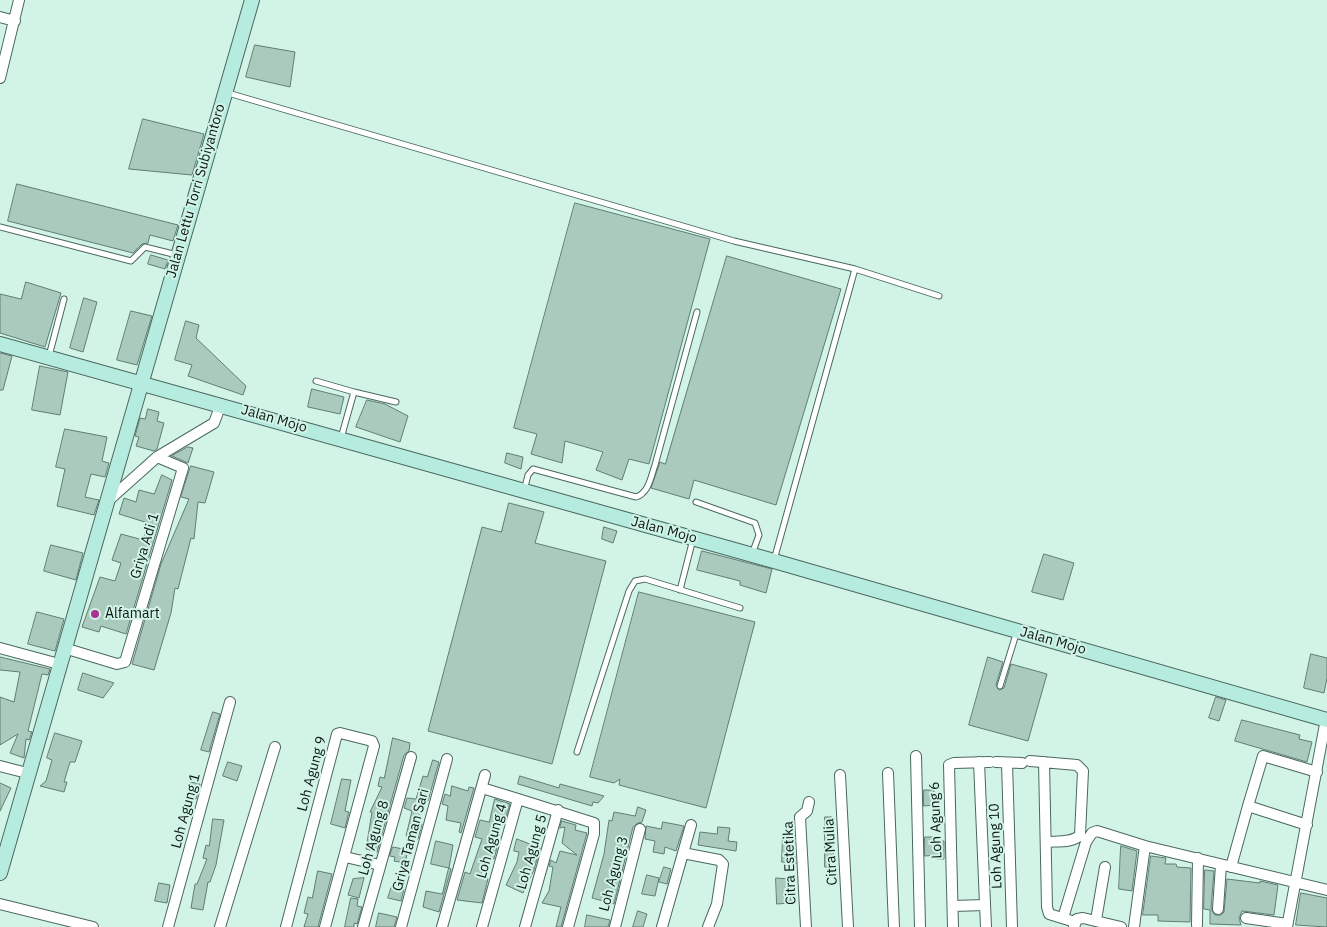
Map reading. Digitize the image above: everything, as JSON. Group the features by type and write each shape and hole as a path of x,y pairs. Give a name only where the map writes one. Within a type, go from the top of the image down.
{"street":[{"path":"0,76 19,0"},
{"name":"Jalan Lettu Torri Subiyantoro","path":"0,870 252,0"},
{"path":"0,17 15,21"},
{"name":"Jalan Mojo","path":"0,344 141,382 219,410 341,438 1326,720"},
{"path":"108,501 158,456 214,423 219,410"},
{"name":"Griya Adi 1","path":"64,648 118,664 125,662 183,468 180,464 158,456"},
{"path":"0,648 59,664"},
{"name":"Loh Agung 1","path":"168,927 230,702"},
{"path":"1246,918 1287,926 1326,720"},
{"name":"Loh Agung 9","path":"286,927 337,734 340,733 372,740 374,744 325,927"},
{"path":"220,927 274,748"},
{"path":"1218,909 1226,866 1248,806 1263,756 1267,755 1317,772"},
{"path":"916,756 920,927"},
{"name":"Loh Agung 8","path":"363,927 411,757"},
{"name":"Griya Taman Sari","path":"401,927 447,759"},
{"path":"979,762 986,927"},
{"name":"Loh Agung 6","path":"953,927 949,765 979,762 1044,762 1077,765 1083,771 1080,835 1076,839 1046,842"},
{"path":"1044,762 1048,914 1063,918 1074,925 1077,919 1083,918 1121,927"},
{"name":"Loh Agung 10","path":"998,763 1012,927"},
{"path":"0,766 28,773"},
{"path":"888,773 894,927"},
{"name":"Citra Mulia","path":"840,774 848,927"},
{"name":"Loh Agung 4","path":"442,927 485,776"},
{"name":"Loh Agung 4","path":"482,788 518,799 482,927"},
{"path":"518,799 558,810"},
{"name":"Citra Estetika","path":"806,927 800,817 807,811 809,802"},
{"path":"1248,806 1307,825"},
{"name":"Loh Agung 5","path":"525,927 558,810 591,821 595,826 568,927"},
{"path":"662,927 691,825"},
{"name":"Loh Agung 3","path":"615,927 640,828"},
{"path":"1063,918 1086,842 1092,833 1100,832 1145,846 1327,890"},
{"path":"1134,927 1145,846"},
{"path":"683,853 716,859 723,864 717,904 708,927"},
{"path":"345,857 380,866"},
{"path":"1197,925 1198,858"},
{"path":"1096,920 1104,867"},
{"path":"0,904 93,927"},
{"path":"953,906 985,905"}],"lane":[{"path":"225,92 734,241 855,269 939,296"},
{"path":"0,227 131,262 145,247 177,255"},
{"path":"774,561 855,269"},
{"path":"49,357 64,299"},
{"path":"523,491 528,475 533,469 636,497 642,495 647,488 655,465 697,312"},
{"path":"316,381 396,402"},
{"path":"341,438 354,392"},
{"path":"696,502 755,523 760,535 752,555"},
{"path":"680,590 693,538"},
{"path":"577,752 632,585 636,581 645,579 740,608"},
{"path":"1000,686 1017,630"}],"building":[{"path":"255,45 295,52 290,87 246,77"},
{"path":"143,119 204,134 192,175 129,169"},
{"path":"17,184 178,225 173,241 150,235 148,243 142,244 133,253 8,221"},
{"path":"575,203 710,239 649,464 629,459 622,480 596,470 603,452 565,441 562,463 531,454 537,434 514,428"},
{"path":"151,255 168,260 165,269 148,264"},
{"path":"727,256 841,289 776,505 694,480 689,499 651,488 660,462 665,464"},
{"path":"26,282 61,293 45,347 0,333 0,294 21,299"},
{"path":"84,298 97,302 83,352 70,348"},
{"path":"131,311 152,316 137,365 117,360"},
{"path":"186,321 199,325 196,338 246,386 243,395 188,376 192,365 175,360"},
{"path":"0,353 12,356 3,390 0,390"},
{"path":"40,366 68,372 60,415 32,410"},
{"path":"312,389 344,397 340,414 308,407"},
{"path":"367,400 385,404 408,416 400,442 356,427"},
{"path":"148,409 159,412 157,421 164,423 157,449 154,451 136,446 139,437 135,436 140,418 145,419"},
{"path":"65,429 107,437 102,461 109,463 105,477 91,474 85,497 99,500 94,515 57,506 65,469 56,467"},
{"path":"188,447 193,448 188,463 172,456"},
{"path":"507,453 523,457 521,469 505,463"},
{"path":"191,466 214,472 205,503 198,502 194,539 191,538 178,589 175,588 171,613 154,670 132,664 161,564 189,499 181,497"},
{"path":"162,475 172,480 126,634 101,626 99,632 82,627 100,577 115,581 121,563 112,560 121,534 143,540 148,523 119,514 124,498 136,502 139,490 154,494"},
{"path":"509,503 544,512 535,543 606,561 552,764 428,731 482,527 501,532"},
{"path":"604,527 617,531 613,543 602,539"},
{"path":"51,545 83,553 76,580 44,571"},
{"path":"702,551 772,569 766,593 740,585 740,581 697,570"},
{"path":"1044,554 1074,563 1063,600 1032,592"},
{"path":"639,592 755,622 706,808 619,785 620,779 614,783 590,777"},
{"path":"37,612 64,619 55,651 28,644"},
{"path":"1311,654 1327,658 1327,678 1324,693 1304,688"},
{"path":"0,657 50,669 48,675 42,674 28,731 32,732 29,740 26,739 24,758 10,753 18,734 0,745 0,697 14,702 20,672 0,670"},
{"path":"988,657 1003,662 996,685 999,690 1004,688 1011,664 1047,674 1028,741 969,725"},
{"path":"83,673 114,683 103,698 78,690"},
{"path":"1216,697 1226,700 1219,721 1209,718"},
{"path":"213,712 220,714 209,752 201,750"},
{"path":"1242,720 1300,735 1299,739 1312,742 1307,762 1235,741"},
{"path":"55,733 82,741 75,762 70,762 64,782 67,782 64,792 40,786 46,781 52,760 47,758"},
{"path":"393,738 410,743 409,751 404,755 377,852 366,849 372,812 370,812 382,787 378,786 380,777 384,778"},
{"path":"433,760 439,762 428,801 423,799 418,823 422,824 418,839 406,836 412,811 404,808 407,798 416,799 423,776 427,777"},
{"path":"228,762 242,766 237,781 223,776"},
{"path":"520,776 559,788 560,784 604,796 598,803 593,802 592,806 518,784"},
{"path":"342,779 351,780 345,811 349,812 345,828 331,824"},
{"path":"191,782 200,784 196,799 188,798"},
{"path":"0,783 11,788 0,811"},
{"path":"452,786 468,791 469,787 474,788 461,833 459,832 461,823 446,820 448,806 442,804 445,794 450,796"},
{"path":"924,790 934,790 935,805 924,806"},
{"path":"495,799 510,804 505,820 499,819 491,846 497,848 494,859 486,858 481,875 488,879 482,903 457,900 465,872 470,874 482,839 475,837 480,820 489,822"},
{"path":"638,807 646,810 642,822 633,827 614,904 592,898 604,854 609,820 612,821 614,812 635,816"},
{"path":"825,817 832,817 834,868 825,867"},
{"path":"213,819 224,820 216,865 210,882 208,882 203,910 191,908 195,884 197,884 207,859 203,858 206,845 209,846"},
{"path":"562,821 576,825 575,830 587,833 561,927 556,927 561,907 542,903 549,891 553,867 549,866 551,860 556,863 560,851 577,855 562,843 565,827 560,828"},
{"path":"663,822 684,826 676,851 665,847 664,854 653,852 655,841 645,839 646,826 661,829"},
{"path":"718,827 730,828 728,841 737,842 736,851 698,845 700,832 717,834"},
{"path":"783,833 791,833 796,864 782,862"},
{"path":"925,837 937,837 937,841 944,841 944,859 937,859 937,855 925,856"},
{"path":"517,839 540,848 534,870 523,893 506,885 517,862 519,852 514,851"},
{"path":"436,841 453,845 449,868 431,864"},
{"path":"1121,846 1137,851 1132,891 1119,889"},
{"path":"393,847 408,850 405,863 394,861 395,857 390,856"},
{"path":"1151,856 1166,858 1165,864 1176,864 1177,867 1191,868 1190,922 1158,921 1158,915 1143,915"},
{"path":"664,867 671,869 667,884 659,882"},
{"path":"449,868 451,869 439,912 423,907 426,891 442,894"},
{"path":"1205,870 1214,871 1211,909 1215,915 1221,915 1224,912 1227,879 1260,883 1260,881 1278,885 1274,915 1242,911 1239,918 1241,925 1210,924 1210,910 1204,909"},
{"path":"318,871 332,874 318,927 304,927 308,914 304,913 308,897 312,898"},
{"path":"647,875 659,878 655,896 642,894"},
{"path":"364,878 359,898 348,895 353,879"},
{"path":"776,878 790,879 791,903 777,904"},
{"path":"159,883 170,885 167,903 155,901"},
{"path":"392,886 404,889 401,901 388,898"},
{"path":"1301,893 1327,898 1327,927 1296,925"},
{"path":"351,898 358,899 357,906 362,907 357,924 354,923 354,927 345,927"},
{"path":"638,911 647,914 643,927 633,927"},
{"path":"379,913 397,917 394,927 376,927"},
{"path":"587,915 610,920 608,927 585,927"}],"place":[{"name":"Alfamart","path":"95,614"}]}
